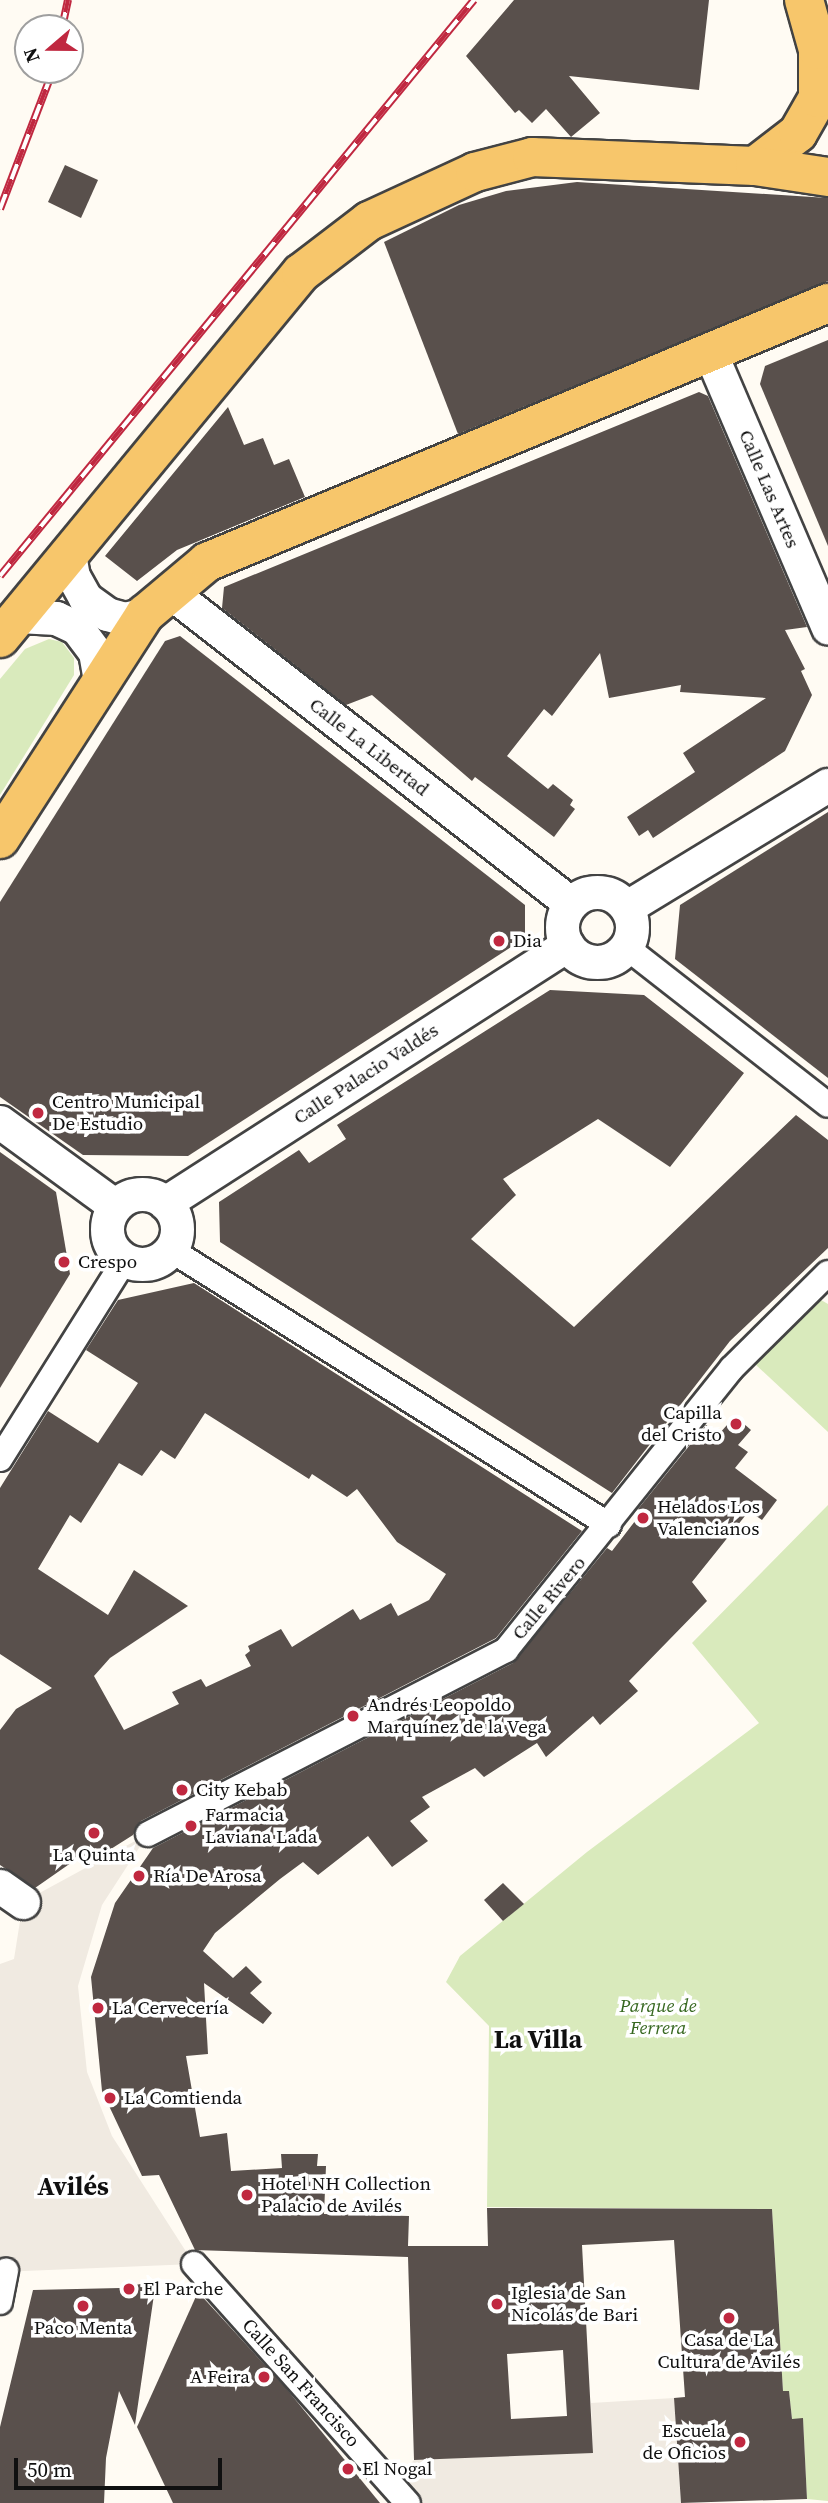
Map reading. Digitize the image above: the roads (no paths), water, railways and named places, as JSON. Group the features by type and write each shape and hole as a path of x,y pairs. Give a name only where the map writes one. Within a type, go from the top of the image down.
{"main road":[{"path":"755,166 780,151 798,133 818,98 818,50 804,0"},
{"path":"9,627 301,273 369,221 475,172 532,157 755,166 828,177"},
{"path":"0,839 100,681 157,602 207,562 709,350 828,303"}],"street":[{"name":"Calle Las Artes","path":"709,350 828,628"},
{"path":"69,554 73,576 85,598 107,614 124,619 157,602"},
{"name":"Calle La Libertad","path":"157,602 570,903"},
{"path":"9,627 56,618 77,628 95,652 100,681"},
{"path":"626,908 828,785"},
{"path":"599,891 626,908 632,927 626,947 601,962 581,958 567,945 562,928 570,903 599,891"},
{"name":"Calle Palacio Valdés","path":"165,1203 567,945"},
{"path":"626,947 828,1105"},
{"path":"0,1122 115,1206"},
{"path":"145,1194 165,1203 177,1230 170,1250 150,1264 125,1260 108,1240 107,1222 115,1206 145,1194"},
{"path":"170,1250 610,1524"},
{"path":"0,1459 125,1260"},
{"name":"Calle Rivero","path":"148,1834 506,1650 610,1524 732,1368 828,1273"},
{"name":"Calle San Francisco","path":"194,2264 408,2503"},
{"path":"0,2302 6,2271"}],"railway":[{"path":"65,14 68,0"},
{"path":"0,576 474,0"},
{"path":"0,209 48,84"}],"place":[{"name":"Dia","path":"499,941"},
{"name":"Centro Municipal De Estudio","path":"38,1113"},
{"name":"Crespo","path":"64,1262"},
{"name":"Capilla del Cristo","path":"736,1424"},
{"name":"Helados Los Valencianos","path":"643,1518"},
{"name":"Andrés Leopoldo Marquínez de la Vega","path":"353,1716"},
{"name":"City Kebab","path":"182,1790"},
{"name":"Farmacia Laviana Lada","path":"191,1826"},
{"name":"La Quinta","path":"94,1833"},
{"name":"Ría De Arosa","path":"139,1876"},
{"name":"La Cervecería","path":"98,2008"},
{"name":"La Comtienda","path":"110,2098"},
{"name":"Hotel NH Collection Palacio de Avilés","path":"247,2195"},
{"name":"El Parche","path":"129,2289"},
{"name":"Iglesia de San Nicolás de Bari","path":"497,2304"},
{"name":"Paco Menta","path":"83,2306"},
{"name":"Casa de La Cultura de Avilés","path":"729,2318"},
{"name":"A Feira","path":"264,2377"},
{"name":"Escuela de Oficios","path":"740,2442"},
{"name":"El Nogal","path":"348,2469"}],"district":[{"name":"La Villa","path":"538,2040"},
{"name":"Avilés","path":"73,2187"}],"park label":[{"name":"Parque de Ferrera","path":"658,2017"}]}
